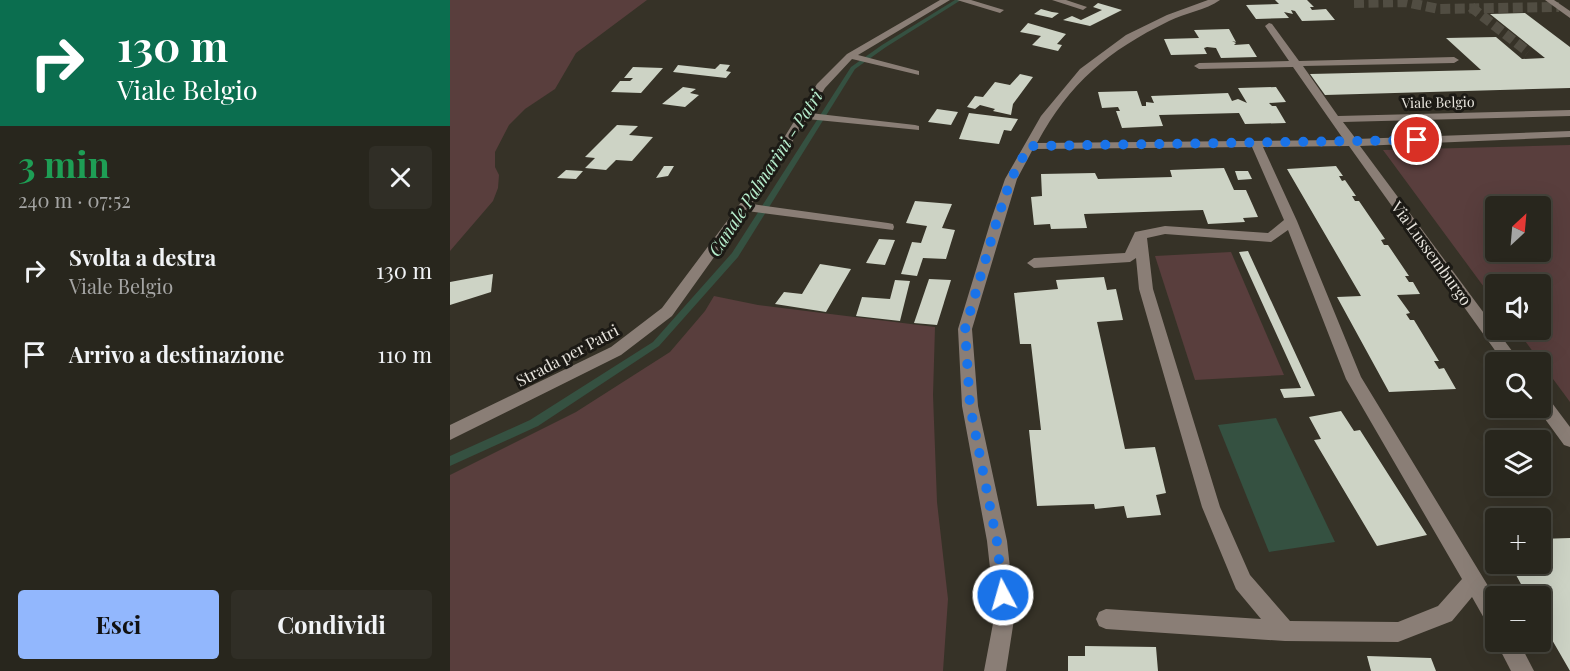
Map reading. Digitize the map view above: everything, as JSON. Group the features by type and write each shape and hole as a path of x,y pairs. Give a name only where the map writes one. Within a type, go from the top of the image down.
{"street":[{"name":"Strada per Patri","path":"450,433 616,351 667,312 747,208 807,116 821,86 853,57 946,0"},
{"path":"963,0 1000,10"},
{"path":"1056,0 1083,7"},
{"path":"995,671 1005,613 997,542 970,406 965,329 998,217 1011,179 1029,146 1053,107 1083,71 1129,37 1170,16 1216,0"},
{"path":"1549,0 1570,15"},
{"path":"1269,26 1351,143"},
{"path":"853,57 916,73"},
{"path":"1199,66 1454,60"},
{"name":"Viale Belgio","path":"1335,119 1570,113"},
{"path":"807,116 915,129"},
{"path":"1029,146 1351,143 1570,134"},
{"name":"Via Lussemburgo","path":"1351,143 1505,352"},
{"path":"1256,144 1292,221 1310,273 1354,380 1485,600"},
{"path":"747,208 888,227"},
{"path":"1140,235 1165,230 1270,238 1292,221"},
{"path":"1034,263 1130,257 1140,235"},
{"path":"1140,235 1146,289 1210,507 1243,582 1285,631"},
{"path":"1551,415 1570,440"},
{"path":"1106,620 1285,631 1398,632 1445,614 1474,580"},
{"path":"1513,652 1523,671"}],"shaded area":[{"path":"450,0 647,0 576,53 555,89 525,109 509,125 495,152 495,167 499,175 498,188 493,201 450,251"},
{"path":"1570,145 1570,402 1551,376 1551,352 1533,352 1524,340 1551,340 1551,274 1485,274 1485,288 1383,150"},
{"path":"1231,252 1284,375 1195,380 1155,256"},
{"path":"714,296 758,305 935,327 933,395 937,502 948,599 943,671 450,671 450,475 576,412 670,352 705,311"},
{"path":"1276,418 1335,542 1269,552 1218,425"}],"building":[{"path":"1275,0 1307,0 1314,7 1310,7 1312,10 1326,9 1335,20 1302,21 1295,11 1291,10 1293,14 1284,12 1289,18 1256,19 1246,5 1279,4"},
{"path":"1098,3 1122,10 1090,26 1063,20 1072,16 1081,20 1102,10 1093,7"},
{"path":"1041,9 1059,13 1052,18 1034,14"},
{"path":"1525,13 1570,47 1570,88 1325,95 1310,74 1481,70 1446,38 1496,37 1522,59 1545,58 1490,14"},
{"path":"1028,23 1066,34 1057,44 1062,45 1058,51 1032,45 1041,36 1020,32"},
{"path":"1229,29 1236,42 1232,41 1236,43 1234,45 1249,44 1257,57 1221,58 1216,48 1207,47 1204,48 1207,54 1171,55 1164,39 1199,38 1194,30"},
{"path":"720,64 730,65 726,71 731,72 726,78 673,72 678,65 715,69"},
{"path":"633,67 663,68 641,93 611,92 620,81 630,81 633,78 624,78"},
{"path":"1020,74 1033,77 1013,104 1011,115 980,105 975,109 967,107 975,96 983,97 995,82 1010,85"},
{"path":"683,87 696,89 690,93 699,95 685,107 662,104"},
{"path":"1276,87 1286,102 1269,103 1276,106 1286,123 1245,124 1239,113 1159,115 1163,126 1122,128 1116,111 1120,111 1118,107 1102,108 1098,92 1137,91 1142,106 1146,106 1146,102 1154,103 1151,96 1228,93 1232,101 1238,99 1247,103 1238,88"},
{"path":"937,109 958,112 951,125 928,122"},
{"path":"969,113 1018,119 1011,131 1004,130 999,144 959,139"},
{"path":"617,125 638,126 629,135 653,137 632,161 616,160 606,170 585,168 595,158 585,157"},
{"path":"664,166 674,166 668,176 656,178"},
{"path":"1336,166 1343,176 1339,176 1342,181 1345,180 1356,196 1352,196 1355,201 1359,201 1385,239 1381,240 1384,245 1388,245 1409,276 1405,276 1409,282 1413,282 1420,294 1397,295 1410,313 1406,314 1410,320 1414,320 1439,361 1434,361 1439,369 1444,368 1456,389 1389,392 1337,297 1361,296 1287,169"},
{"path":"1224,168 1234,190 1246,190 1258,217 1243,218 1245,222 1208,224 1203,210 1084,214 1087,228 1051,229 1050,224 1034,225 1031,197 1042,196 1041,174 1095,173 1098,179 1172,177 1170,170"},
{"path":"566,170 583,171 576,179 557,178"},
{"path":"1235,171 1248,171 1252,179 1238,180"},
{"path":"915,201 952,204 942,228 955,230 946,259 923,258 917,276 901,274 912,242 921,243 927,226 906,223"},
{"path":"879,239 895,240 885,265 866,263"},
{"path":"1248,251 1315,396 1284,398 1280,389 1301,388 1239,252"},
{"path":"820,264 851,269 826,312 775,304 784,292 802,294"},
{"path":"493,274 491,292 450,305 450,282"},
{"path":"1104,277 1107,290 1116,289 1123,320 1097,322 1125,449 1155,447 1166,493 1156,495 1161,515 1127,518 1124,506 1095,509 1094,504 1037,506 1029,430 1041,430 1031,344 1020,344 1014,293 1058,289 1056,280"},
{"path":"929,279 951,280 937,325 914,323"},
{"path":"895,280 910,281 900,321 856,316 862,297 890,299"},
{"path":"1341,411 1354,431 1360,430 1427,535 1377,546 1314,440 1321,439 1309,417"},
{"path":"1570,538 1570,671 1551,638 1551,586 1522,586 1515,574 1551,574 1551,539"},
{"path":"1085,646 1156,647 1158,671 1068,671 1068,656 1085,656"},
{"path":"1367,656 1431,658 1436,671 1371,671"}],"waterway":[{"name":"Canale Palmarini - Patri","path":"450,461 534,423 656,344 735,255 853,68 959,0"}],"tunnel":[{"path":"1354,3 1405,2 1439,9 1473,8"},
{"path":"1473,8 1559,7"},
{"path":"1473,8 1528,52"}],"route":[{"path":"1003,595 997,542 970,406 965,329 1011,179 1029,146 1351,143 1417,140"}]}
